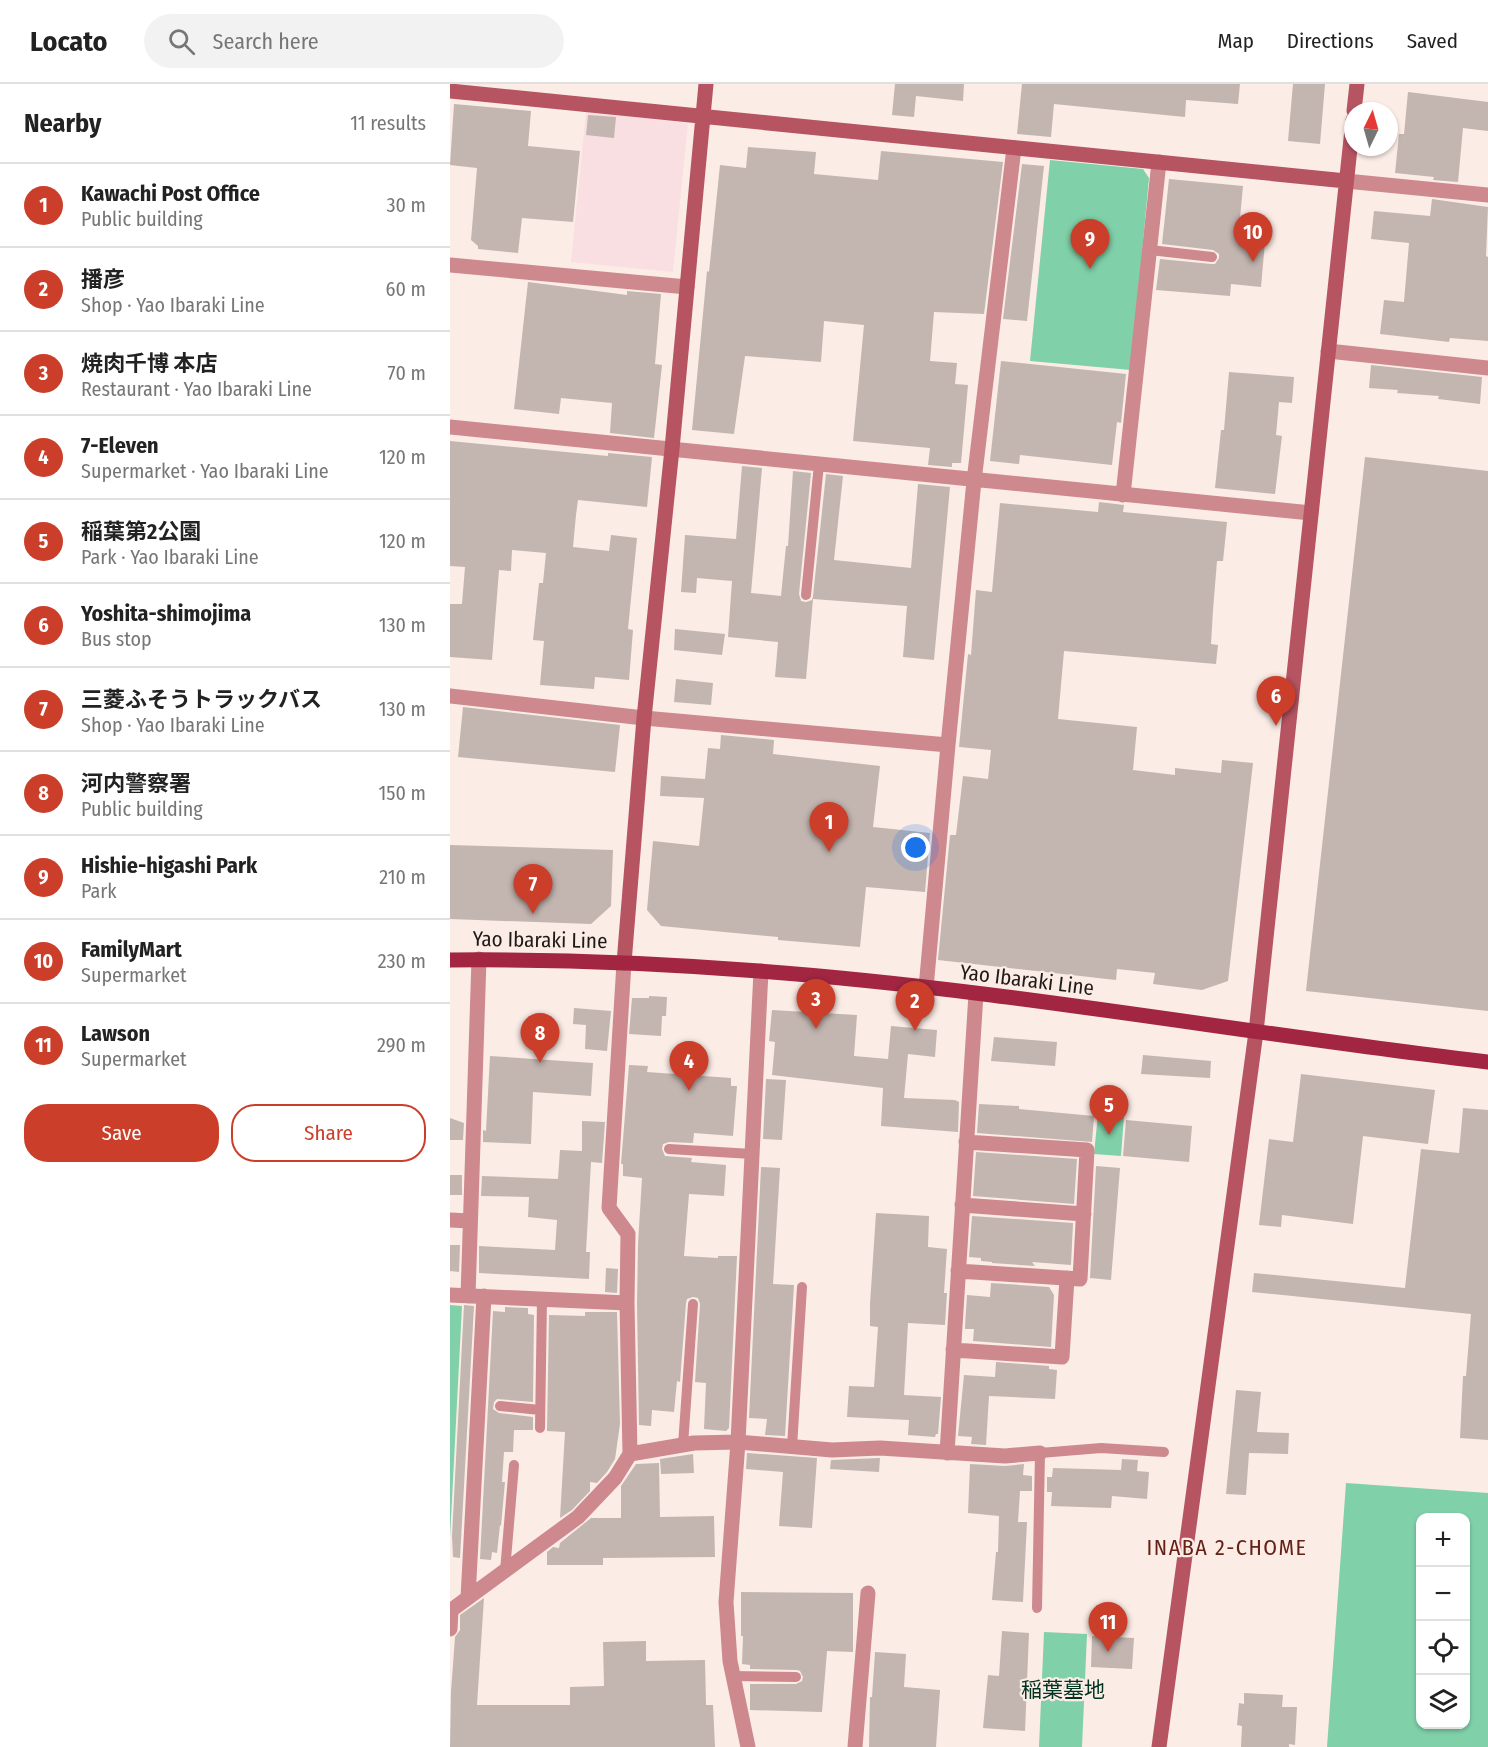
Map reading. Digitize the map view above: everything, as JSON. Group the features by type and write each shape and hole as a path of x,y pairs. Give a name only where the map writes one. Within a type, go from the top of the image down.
{"main road":[{"name":"Yao Ibaraki Line","path":"450,960 624,963 761,971 976,994 1488,1062"}],"street":[{"path":"450,1629 451,1611 578,1517 615,1478 630,1454 628,1234 609,1208 624,963 644,718 706,84"},
{"path":"1355,102 1357,84"},
{"path":"450,91 1488,195"},
{"path":"926,988 975,481 1014,148"},
{"path":"1159,1747 1256,1032 1350,156"},
{"path":"1123,495 1159,162"},
{"path":"450,265 687,287"},
{"path":"1328,351 1488,368"},
{"path":"450,427 1311,513"},
{"path":"450,696 644,718 948,745"},
{"path":"468,1296 479,959"},
{"path":"747,1747 730,1661 726,1602 738,1442 761,971"},
{"path":"947,1453 976,994"},
{"path":"958,1271 1080,1279 1087,1150 966,1142"},
{"path":"962,1205 1084,1214"},
{"path":"450,1220 470,1221"},
{"path":"953,1350 1062,1357 1067,1278"},
{"path":"450,1295 627,1303"},
{"path":"468,1598 484,1296"},
{"path":"630,1454 683,1445 738,1442 832,1450 880,1448 1005,1456 1040,1453"},
{"path":"855,1747 868,1593"}],"lane":[{"path":"1149,250 1212,257"},
{"path":"806,595 819,464"},
{"path":"669,1149 752,1154"},
{"path":"792,1447 802,1287"},
{"path":"540,1428 542,1299"},
{"path":"683,1445 693,1304"},
{"path":"500,1406 540,1410"},
{"path":"1036,1608 1040,1453 1101,1448 1164,1452"},
{"path":"505,1571 514,1465"},
{"path":"733,1676 796,1677"}],"shaded area":[{"path":"586,112 688,123 673,272 571,262"}],"green space":[{"path":"1050,160 1143,169 1149,178 1131,370 1030,361"},
{"path":"1098,1114 1124,1116 1121,1156 1094,1154"},
{"path":"450,1305 462,1306 450,1538"},
{"path":"1346,1483 1488,1493 1488,1747 1327,1747"},
{"name":"稲葉墓地","path":"1044,1632 1087,1634 1082,1747 1039,1747"}],"building":[{"path":"895,84 964,84 963,101 916,96 914,117 892,115"},
{"path":"1022,84 1240,84 1238,104 1186,100 1185,117 1054,104 1051,137 1017,134"},
{"path":"1293,84 1325,84 1320,144 1288,141"},
{"path":"1408,92 1488,102 1488,131 1463,128 1458,182 1395,173 1399,134 1404,134"},
{"path":"454,104 531,111 528,146 580,151 573,222 522,218 518,253 478,249 478,246 471,240 477,168 450,165"},
{"path":"588,115 616,117 614,138 586,135"},
{"path":"748,147 816,152 814,174 878,180 881,151 1003,162 984,314 934,312 930,361 957,363 955,384 968,385 961,463 952,463 952,467 928,465 930,448 853,441 864,325 824,321 821,362 745,356 734,434 692,430 720,165 746,168"},
{"path":"1022,164 1044,166 1027,321 1003,319"},
{"path":"1169,179 1243,186 1239,229 1266,231 1261,287 1231,284 1230,296 1156,290 1160,259 1215,264 1219,258 1219,254 1213,250 1162,244"},
{"path":"1432,199 1488,207 1486,256 1488,257 1488,341 1450,338 1449,342 1380,334 1384,300 1404,302 1409,243 1371,239 1374,211 1430,216"},
{"path":"528,282 627,295 627,291 661,294 655,364 662,365 654,438 610,433 612,403 561,398 559,414 514,409"},
{"path":"1001,361 1126,374 1121,423 1117,422 1112,465 1020,455 1019,464 990,461"},
{"path":"1371,365 1482,377 1480,404 1438,399 1439,396 1397,393 1398,390 1369,388"},
{"path":"1229,372 1294,377 1292,403 1279,402 1276,435 1282,436 1275,494 1215,488 1221,430 1224,430"},
{"path":"450,441 608,456 608,453 652,457 647,507 578,500 576,515 573,547 609,551 611,535 637,538 628,629 633,630 629,680 595,677 594,689 540,685 544,641 533,640 539,583 543,583 546,553 512,550 511,571 499,570 492,660 450,657 450,604 462,604 465,567 450,566"},
{"path":"1365,457 1488,471 1488,1011 1306,991"},
{"path":"742,466 762,468 751,593 781,596 786,546 788,546 793,471 811,473 799,594 801,601 806,602 812,600 813,596 826,474 843,476 834,560 911,568 918,484 950,487 934,660 903,657 907,606 813,599 806,679 775,677 778,642 728,637 732,581 697,578 696,593 681,592 685,535 736,539"},
{"path":"1099,502 1124,505 1123,512 1227,522 1223,561 1217,561 1213,610 1211,644 1218,645 1216,664 1064,651 1058,719 1137,727 1133,770 1175,775 1175,768 1221,773 1222,760 1253,763 1228,981 1202,990 1153,984 1155,973 1117,969 1116,980 938,960 950,835 956,835 963,776 988,779 991,750 959,747 968,654 971,655 976,590 992,592 1000,503 1098,512"},
{"path":"675,629 725,634 722,655 674,650"},
{"path":"676,679 713,683 711,705 674,702"},
{"path":"463,707 620,725 615,772 458,757"},
{"path":"721,735 774,740 773,754 880,766 873,827 930,833 925,892 866,887 860,947 661,926 647,910 653,841 699,846 704,798 660,796 661,776 705,779 708,748 720,749"},
{"path":"450,845 613,850 611,906 591,924 450,919"},
{"path":"649,996 667,997 666,1016 662,1016 661,1036 629,1034 632,998 649,998"},
{"path":"574,1008 611,1011 607,1051 585,1049 586,1025 573,1024"},
{"path":"772,1010 857,1015 854,1056 888,1059 891,1026 937,1030 935,1057 908,1054 904,1098 959,1102 958,1132 881,1126 883,1088 772,1075 775,1042 769,1041"},
{"path":"994,1037 1057,1042 1055,1066 991,1061"},
{"path":"1143,1055 1211,1061 1210,1078 1141,1074"},
{"path":"490,1056 593,1063 591,1096 533,1092 531,1144 483,1142 483,1130 486,1131"},
{"path":"629,1065 648,1066 647,1072 731,1078 731,1086 737,1086 733,1136 694,1133 693,1143 669,1142 663,1144 662,1149 665,1156 692,1158 691,1162 726,1165 724,1196 689,1194 684,1256 718,1258 718,1256 737,1256 729,1428 726,1431 704,1429 706,1383 695,1382 700,1304 698,1298 693,1297 687,1299 686,1303 680,1382 677,1381 674,1412 652,1410 651,1426 639,1425 637,1303 642,1178 623,1176 623,1164 621,1164"},
{"path":"1301,1074 1435,1090 1428,1144 1363,1136 1353,1224 1282,1215 1281,1227 1259,1225 1269,1139 1293,1142"},
{"path":"766,1079 786,1080 782,1140 763,1139"},
{"path":"979,1104 1019,1106 1019,1109 1094,1116 1092,1142 977,1133"},
{"path":"1463,1108 1488,1110 1488,1440 1460,1438 1463,1376 1466,1376 1471,1314 1252,1292 1254,1273 1405,1288 1421,1149 1459,1153"},
{"path":"450,1118 464,1123 463,1140 450,1140"},
{"path":"1126,1120 1192,1126 1189,1162 1123,1156"},
{"path":"582,1121 605,1122 602,1163 591,1162 586,1252 590,1252 589,1279 479,1273 479,1246 555,1250 557,1220 528,1217 529,1197 481,1196 482,1176 558,1179 560,1150 582,1151"},
{"path":"976,1152 1077,1159 1074,1204 973,1196"},
{"path":"1096,1166 1120,1168 1111,1280 1090,1278"},
{"path":"761,1167 780,1168 773,1284 794,1285 785,1436 765,1435 767,1419 749,1418"},
{"path":"450,1175 462,1175 462,1195 450,1195"},
{"path":"876,1213 929,1216 928,1247 947,1249 944,1293 947,1293 945,1325 908,1323 904,1395 941,1397 938,1434 935,1437 908,1435 909,1420 847,1417 849,1386 874,1387 878,1327 870,1326 870,1304"},
{"path":"972,1216 1073,1223 1071,1265 1032,1262 1035,1266 992,1263 981,1261 981,1258 969,1257"},
{"path":"450,1245 460,1245 459,1272 450,1271"},
{"path":"606,1268 618,1269 617,1293 605,1292"},
{"path":"991,1283 1049,1287 1054,1295 1051,1347 973,1341 974,1329 965,1329 967,1295 990,1297"},
{"path":"464,1305 474,1306 460,1558 453,1557 452,1536"},
{"path":"505,1307 528,1308 528,1314 534,1315 533,1402 497,1399 493,1409 499,1413 533,1417 533,1430 514,1430 513,1452 504,1452 502,1482 505,1482 501,1526 497,1553 492,1552 491,1560 480,1559 493,1311 505,1312"},
{"path":"585,1312 617,1312 620,1424 615,1459 607,1472 597,1483 590,1482 590,1491 572,1510 560,1518 565,1432 547,1431 549,1315 585,1316"},
{"path":"996,1362 1049,1366 1049,1369 1057,1370 1055,1399 989,1396 986,1445 971,1444 972,1437 958,1436 964,1375 995,1377"},
{"path":"1236,1390 1261,1392 1257,1432 1289,1433 1288,1454 1249,1453 1246,1495 1226,1494"},
{"path":"747,1453 817,1458 812,1528 779,1526 783,1472 746,1469"},
{"path":"693,1454 694,1473 661,1474 660,1459"},
{"path":"880,1458 879,1472 830,1469 831,1460"},
{"path":"1122,1459 1138,1460 1137,1471 1149,1472 1147,1499 1112,1496 1111,1508 1051,1506 1052,1492 1047,1492 1047,1477 1052,1477 1053,1468 1121,1470"},
{"path":"659,1463 660,1517 714,1516 715,1557 603,1558 603,1565 547,1565 547,1552 553,1547 559,1548 560,1543 591,1518 621,1518 621,1486 636,1464"},
{"path":"970,1464 1005,1466 1024,1464 1023,1475 1032,1476 1032,1491 1020,1491 1018,1522 1027,1522 1023,1602 992,1600 996,1552 998,1552 999,1516 968,1513"},
{"path":"741,1592 853,1593 853,1652 827,1651 822,1712 750,1710 750,1684 796,1684 802,1681 803,1677 797,1670 750,1669 750,1665 742,1664"},
{"path":"484,1598 477,1705 570,1705 570,1687 604,1686 603,1642 646,1641 646,1661 705,1660 706,1705 713,1705 715,1747 450,1747 455,1637 460,1630 460,1615"},
{"path":"1002,1631 1029,1633 1025,1731 983,1728 988,1675 999,1676"},
{"path":"1092,1636 1134,1638 1132,1669 1091,1667"},
{"path":"875,1652 906,1654 904,1687 940,1690 936,1747 869,1747 870,1697 872,1697"},
{"path":"1244,1693 1283,1695 1282,1707 1297,1707 1295,1745 1241,1747 1242,1726 1237,1725 1239,1703 1244,1704"}],"place":[{"name":"FamilyMart","path":"1253,262"},
{"name":"Hishie-higashi Park","path":"1090,269"},
{"name":"Yoshita-shimojima","path":"1276,726"},
{"name":"Kawachi Post Office","path":"829,852"},
{"name":"三菱ふそうトラックバス","path":"533,914"},
{"name":"焼肉千博 本店","path":"816,1029"},
{"name":"播彦","path":"915,1031"},
{"name":"河内警察署","path":"540,1063"},
{"name":"7-Eleven","path":"689,1091"},
{"name":"稲葉第2公園","path":"1109,1135"},
{"name":"Lawson","path":"1108,1652"}],"district":[{"name":"INABA 2-CHOME","path":"1227,1547"}]}
